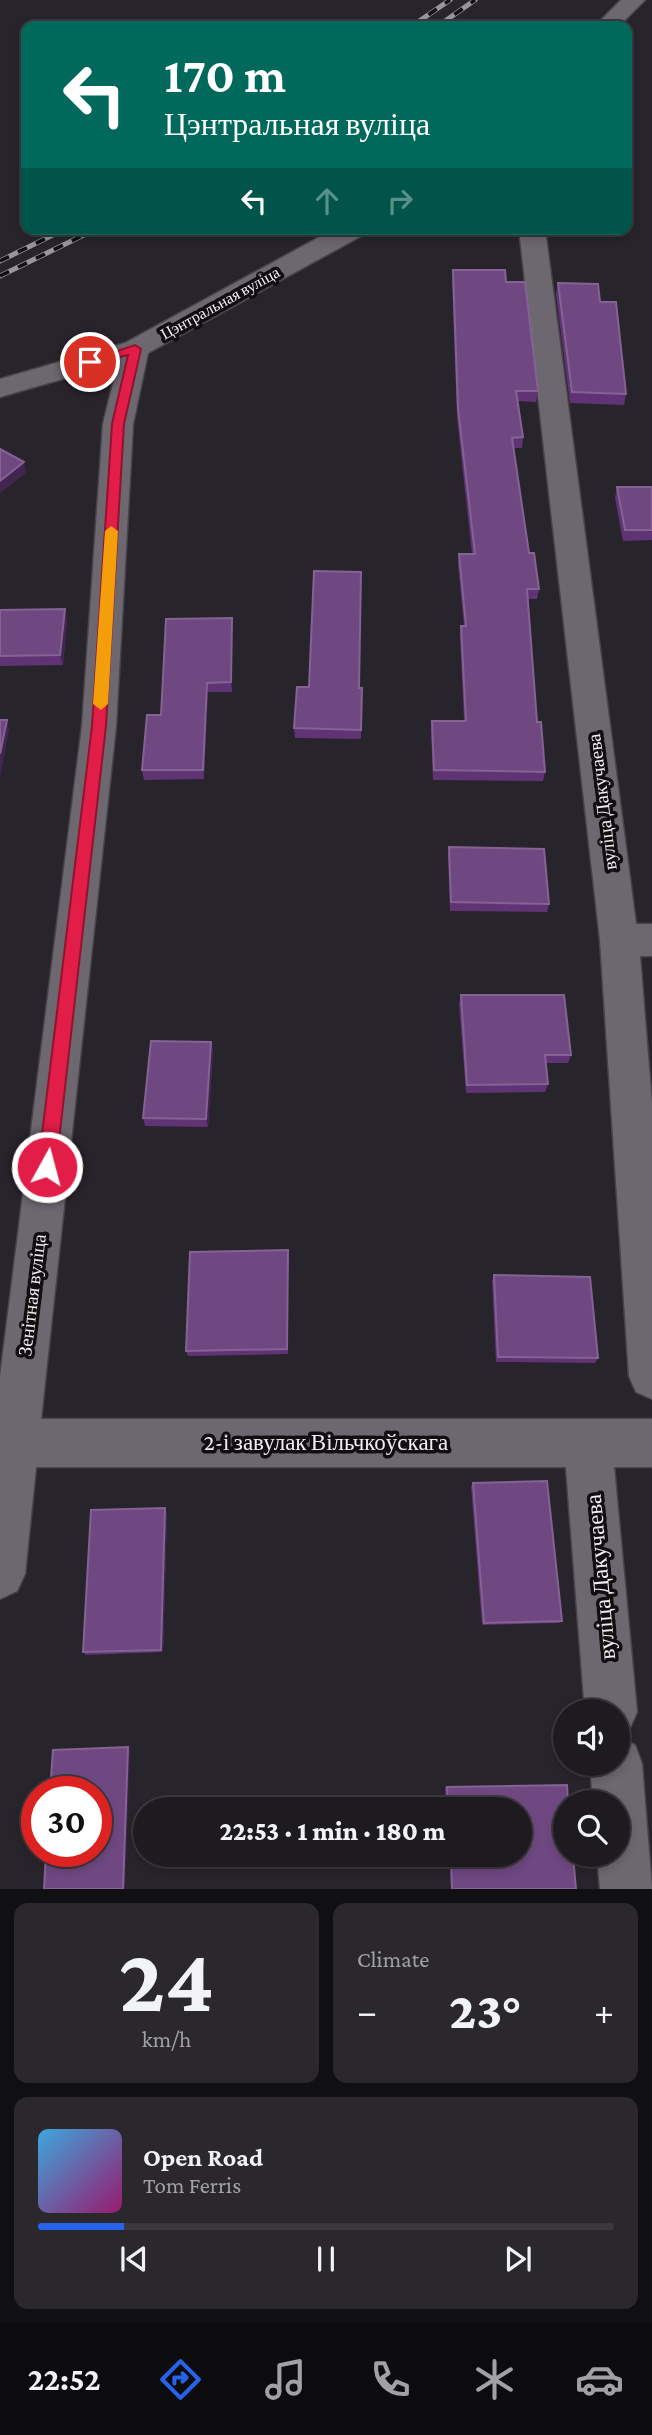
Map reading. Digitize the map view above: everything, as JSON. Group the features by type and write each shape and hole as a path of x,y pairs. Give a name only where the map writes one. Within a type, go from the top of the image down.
{"street":[{"path":"611,21 634,0"},
{"name":"Цэнтральная вуліца","path":"0,387 135,349 343,235"},
{"name":"вуліца Дакучаева","path":"533,235 635,940 652,1376"},
{"name":"Зенітная вуліца","path":"0,1574 7,1443 99,726 118,424 135,349"},
{"name":"вуліца Дакучаева","path":"588,1442 610,1699"},
{"name":"2-і завулак Вільчкоўскага","path":"7,1443 652,1443"},
{"path":"617,1776 627,1889"}],"building":[{"path":"453,270 505,270 506,282 525,282 538,391 516,391 523,437 512,438 529,553 534,553 539,589 527,589 537,722 541,722 545,772 434,770 432,721 466,721 461,626 466,626 459,554 475,554 458,408"},
{"path":"558,283 598,284 600,302 616,302 626,394 572,392"},
{"path":"0,449 24,462 0,481"},
{"path":"617,487 652,487 652,530 625,530"},
{"path":"314,571 361,572 361,730 294,728 297,687 309,687"},
{"path":"65,609 60,655 0,656 0,610"},
{"path":"232,618 231,682 207,683 203,770 142,770 147,715 161,715 166,619"},
{"path":"0,720 7,720 0,754"},
{"path":"449,847 544,849 549,904 451,902"},
{"path":"461,995 564,995 571,1055 545,1055 548,1084 467,1085"},
{"path":"151,1041 211,1042 206,1119 143,1118"},
{"path":"288,1250 287,1349 186,1351 190,1252"},
{"path":"494,1275 590,1277 598,1358 498,1357"},
{"path":"547,1481 562,1621 484,1623 473,1483"},
{"path":"165,1508 161,1650 83,1652 91,1510"},
{"path":"128,1747 123,1889 44,1889 45,1867 112,1867 112,1776 51,1776 53,1750"},
{"path":"567,1785 567,1790 553,1790 553,1867 574,1867 576,1889 452,1889 451,1867 532,1867 532,1797 447,1797 447,1787"}],"railway":[{"path":"419,21 450,0"},
{"path":"445,21 475,0"},
{"path":"0,261 53,235"},
{"path":"0,276 84,235"}],"slow traffic":[{"path":"101,704 111,531"}],"route":[{"path":"47,1167 99,726 118,424 135,349 90,362"}]}
